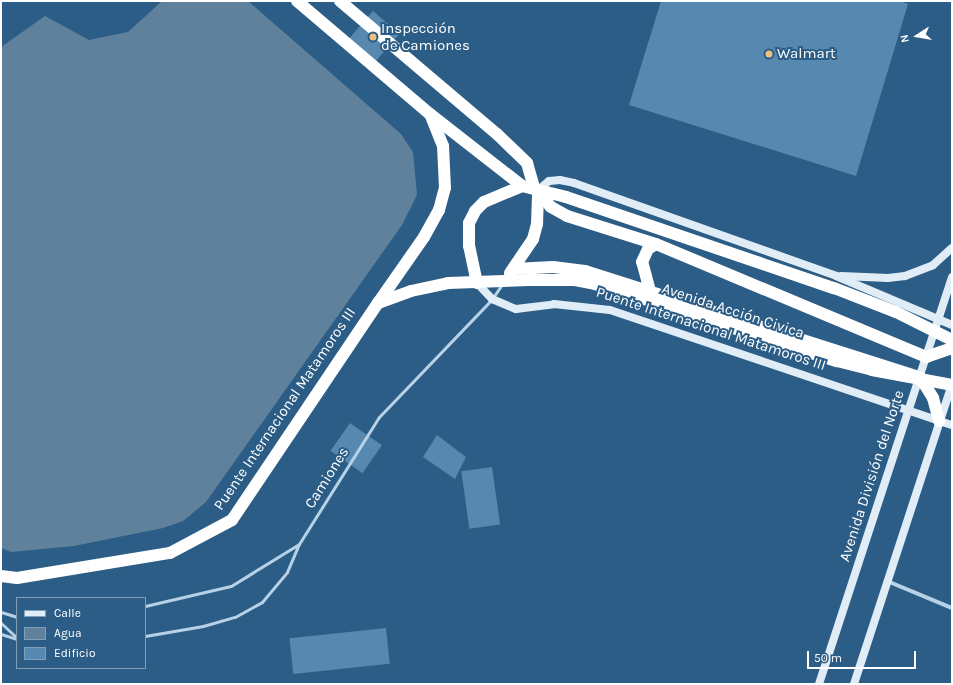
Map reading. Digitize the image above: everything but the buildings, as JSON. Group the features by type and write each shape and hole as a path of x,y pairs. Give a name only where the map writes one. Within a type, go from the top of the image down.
{"highway":[{"path":"297,1 430,114 531,188 551,207 567,216 656,244 926,357 952,348"},
{"path":"340,1 497,134 527,163 537,224 533,239 514,269 503,282"},
{"path":"378,303 424,237 439,210 445,188 444,146 430,114"},
{"path":"477,283 469,246 469,223 484,202 531,188 566,197 834,288 896,312 952,340"},
{"path":"650,291 642,262 648,249 656,244"},
{"path":"514,269 552,267 585,271 920,377 933,398 939,421"},
{"name":"Avenida Acción Civica","path":"503,282 568,280 595,284 837,361 872,370 952,385"},
{"name":"Puente Internacional Matamoros III","path":"1,576 17,578 170,553 232,520 378,303 426,288 448,284 503,282"}],"street":[{"path":"531,188 549,181 560,180 574,183 836,276 952,325"},
{"path":"836,276 888,278 905,276 932,265 952,248"},
{"name":"Avenida División del Norte","path":"819,684 952,277"},
{"name":"Puente Internacional Matamoros III","path":"477,283 492,299 516,308 554,304 610,310 939,421"},
{"path":"854,684 952,385"},
{"path":"939,421 952,425"},
{"path":"887,581 952,608"}],"lane":[{"name":"Camiones","path":"146,636 203,626 235,617 262,602 287,572 299,544 379,417 492,299 503,282"},
{"path":"146,606 231,586 299,544"},
{"path":"1,612 16,617"},
{"path":"1,623 16,638"},
{"path":"1,634 16,639"}],"water":[{"path":"162,1 248,1 401,134 413,152 417,195 402,225 206,502 183,521 163,528 74,546 11,552 1,548 1,47 45,16 89,40 128,32"}],"place":[{"name":"Inspección de Camiones","path":"373,37"},
{"name":"Walmart","path":"769,54"}]}
